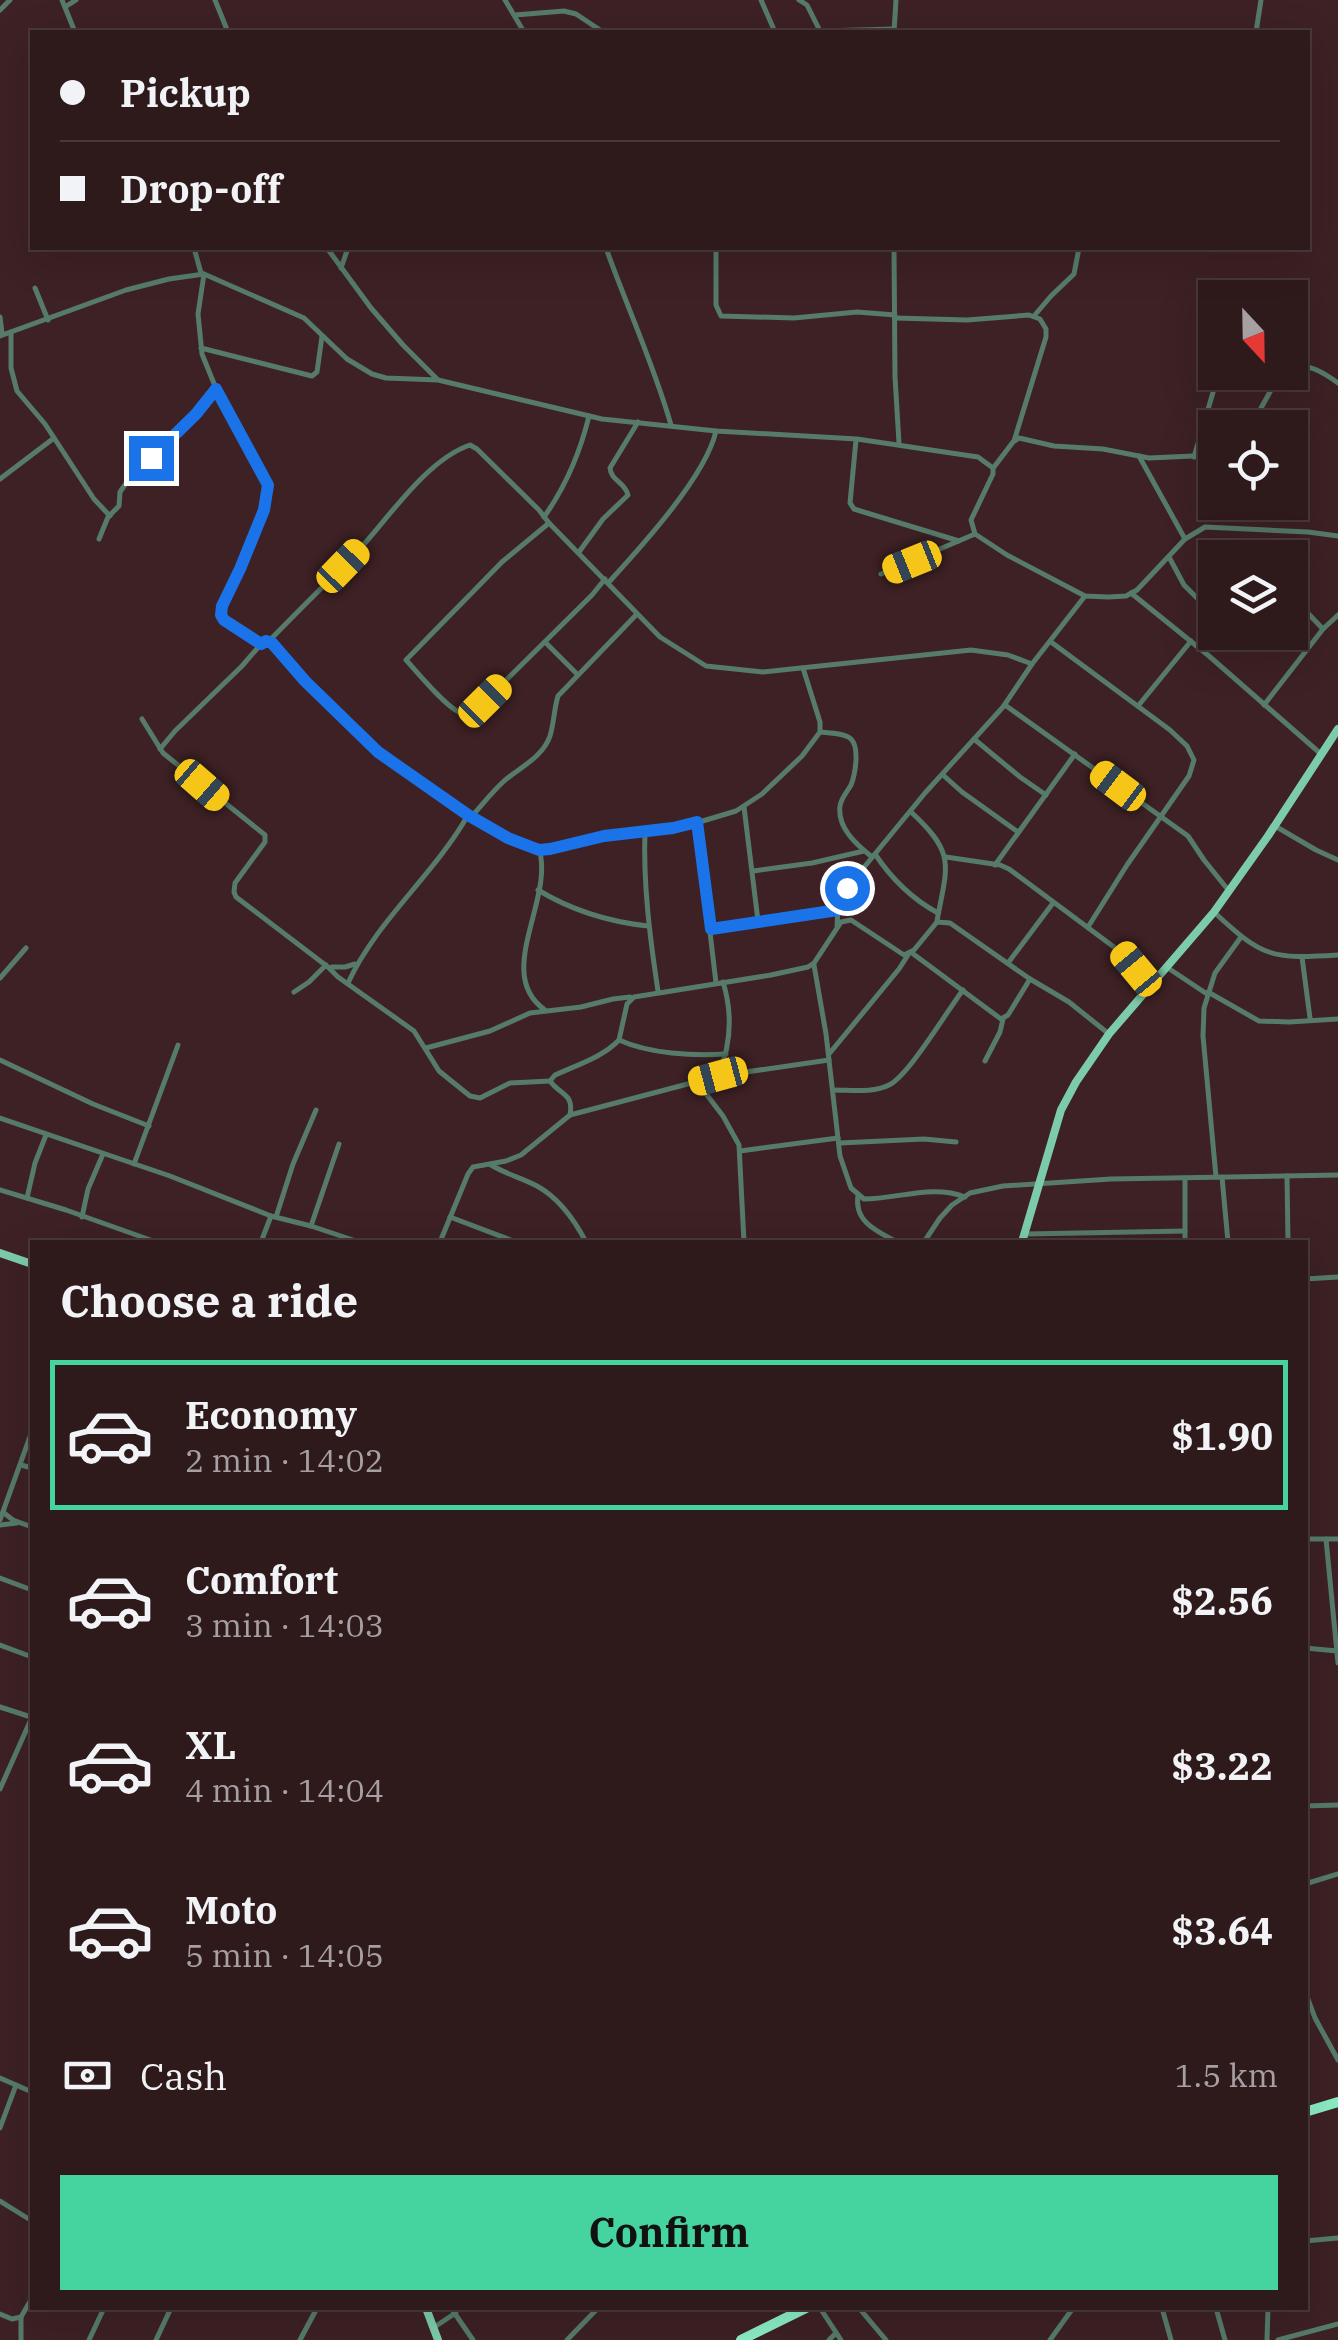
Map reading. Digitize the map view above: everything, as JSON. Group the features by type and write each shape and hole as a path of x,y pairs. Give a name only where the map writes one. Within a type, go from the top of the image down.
{"highway":[{"path":"1308,2111 1338,2102"},
{"path":"741,2340 802,2310"}],"main road":[{"path":"1024,1238 1061,1110 1076,1082 1109,1034 1214,912 1338,729"},
{"path":"0,1252 30,1263"},
{"path":"427,2310 438,2340"}],"street":[{"path":"0,10 10,0"},
{"path":"74,30 63,4 76,0"},
{"path":"215,0 227,30"},
{"path":"506,0 523,30"},
{"path":"762,0 774,30"},
{"path":"799,0 807,4 820,30"},
{"path":"894,30 896,0"},
{"path":"1256,30 1261,0"},
{"path":"515,15 576,14 600,30"},
{"path":"195,250 203,274 198,314 201,348 216,389 268,485 264,510 221,611 224,620 261,644"},
{"path":"328,250 403,346 438,380"},
{"path":"341,268 347,250"},
{"path":"607,250 671,425"},
{"path":"716,250 716,305 721,316 794,318 857,312 933,320 1034,316 1044,324 1046,337 1014,441 993,468 971,520 975,534 992,546 1085,596 1108,597 1137,590 1185,540 1197,530 1212,526 1338,536"},
{"path":"894,250 899,443"},
{"path":"1034,316 1074,274 1078,250"},
{"path":"4,334 126,290 203,274 304,318 346,359 386,378 438,380 589,416 716,431 913,445 978,456 993,468"},
{"path":"34,288 48,320"},
{"path":"0,317 17,391 110,516"},
{"path":"201,348 312,376 322,336"},
{"path":"1308,367 1338,383"},
{"path":"98,539 103,525 119,506 120,492 129,478 216,389"},
{"path":"1194,457 1213,390"},
{"path":"589,416 573,468 547,520 406,660 458,712 466,714 480,707 654,530 707,455 716,431"},
{"path":"579,552 628,494 610,468 638,422"},
{"path":"900,424 913,445"},
{"path":"0,478 54,438"},
{"path":"1014,441 1021,438 1139,456 1198,457"},
{"path":"856,439 850,503 854,509 960,541"},
{"path":"160,748 359,549 419,481 465,446 477,449 660,638 706,666 762,672 971,650 1008,655 1032,664"},
{"path":"1139,456 1185,540"},
{"path":"881,574 975,534"},
{"path":"1138,706 1211,622 1211,616 1178,577 1168,557"},
{"path":"1131,593 1321,754"},
{"path":"838,927 838,910 847,888 1005,705 1085,596"},
{"path":"1308,613 1323,629"},
{"path":"348,982 358,962 469,816 545,746 558,696 637,614"},
{"path":"1264,705 1338,615"},
{"path":"269,641 378,752 469,816 539,850 626,832 673,828 744,806 782,777 820,732 803,668"},
{"path":"545,642 578,675"},
{"path":"1051,642 1187,746 1194,760 1189,776 1088,927"},
{"path":"1005,705 1188,836 1229,891"},
{"path":"142,719 163,754 265,835 265,842 235,883 234,892 242,903 414,1032 439,1071 476,1098 510,1084 550,1081 603,1053 619,1040 627,1004 633,998"},
{"path":"820,732 845,736 854,744 853,780 840,810 846,831 908,892 939,913"},
{"path":"974,739 1046,795"},
{"path":"996,864 1075,754"},
{"path":"942,775 1018,832"},
{"path":"744,806 758,921"},
{"path":"441,1240 473,1167 520,1155 570,1115 718,1076 829,1057 937,922 946,857 938,840 912,812"},
{"path":"697,822 720,982 730,1009 726,1054 718,1076"},
{"path":"1275,826 1338,860"},
{"path":"646,831 648,926 658,991"},
{"path":"539,850 542,860 524,959 524,984 532,1000 545,1010"},
{"path":"752,871 864,851"},
{"path":"946,857 1009,869 1122,953 1151,986"},
{"path":"538,890 583,910 648,926"},
{"path":"1008,963 1053,903"},
{"path":"711,929 838,910"},
{"path":"1214,912 1241,937 1266,952 1302,957 1338,955"},
{"path":"426,1048 490,1031 545,1010 581,1008 614,998 808,967 841,922 848,919 900,954 910,954 1003,1019"},
{"path":"937,922 959,927 1109,1034"},
{"path":"1228,1240 1204,1008 1215,973 1241,937"},
{"path":"0,978 26,948"},
{"path":"1302,957 1310,1019"},
{"path":"294,992 327,966 345,967 358,962"},
{"path":"814,963 838,1141 851,1188 864,1199 926,1192 965,1196"},
{"path":"1167,967 1259,1020 1338,1018"},
{"path":"984,1061 1003,1019 1030,979"},
{"path":"832,1090 883,1088 899,1078 963,990"},
{"path":"619,1040 673,1052 726,1054"},
{"path":"134,1164 178,1045"},
{"path":"0,1060 149,1126"},
{"path":"550,1081 569,1098 570,1115"},
{"path":"697,1082 723,1116 740,1151 744,1240"},
{"path":"262,1240 316,1110"},
{"path":"0,1118 274,1216 354,1240"},
{"path":"27,1198 46,1135"},
{"path":"740,1151 838,1141 924,1138 956,1142"},
{"path":"312,1226 339,1144"},
{"path":"82,1217 102,1154"},
{"path":"488,1164 553,1196 585,1240"},
{"path":"925,1240 940,1218 965,1196 1004,1186 1338,1175"},
{"path":"1287,1176 1288,1240"},
{"path":"1185,1240 1186,1178"},
{"path":"0,1190 150,1240"},
{"path":"858,1196 858,1211 865,1223 894,1240"},
{"path":"450,1217 511,1240"},
{"path":"1024,1238 1185,1232"},
{"path":"1308,1278 1338,1277"},
{"path":"30,1436 0,1523 30,1525"},
{"path":"21,1465 30,1467"},
{"path":"3,1512 20,1523"},
{"path":"1308,1539 1338,1539"},
{"path":"1326,1539 1338,1662"},
{"path":"0,1578 30,1589"},
{"path":"0,1645 30,1656"},
{"path":"1308,1648 1337,1649"},
{"path":"0,1708 30,1717"},
{"path":"0,1789 30,1722"},
{"path":"1308,1806 1338,1805"},
{"path":"1308,1883 1338,1874"},
{"path":"1308,1999 1338,2060"},
{"path":"0,2078 30,2091"},
{"path":"0,2128 16,2084"},
{"path":"0,2202 30,2220"},
{"path":"1308,2242 1338,2238"},
{"path":"22,2340 21,2317 30,2301"},
{"path":"89,2340 103,2310"},
{"path":"156,2340 170,2310"},
{"path":"300,2340 316,2310"},
{"path":"433,2328 455,2310 473,2340"},
{"path":"568,2340 596,2310"},
{"path":"821,2310 841,2340"},
{"path":"861,2310 886,2340"},
{"path":"1050,2340 1071,2310"},
{"path":"1162,2310 1170,2340"},
{"path":"1217,2310 1225,2340"},
{"path":"1267,2340 1268,2310"},
{"path":"0,2314 21,2317"},
{"path":"1278,2340 1338,2324"},
{"path":"828,2340 836,2333"}],"route":[{"path":"151,458 216,389 268,485 264,510 221,615 261,644 272,643 357,734 468,815 539,850 697,822 711,929 838,910 847,888"}]}
